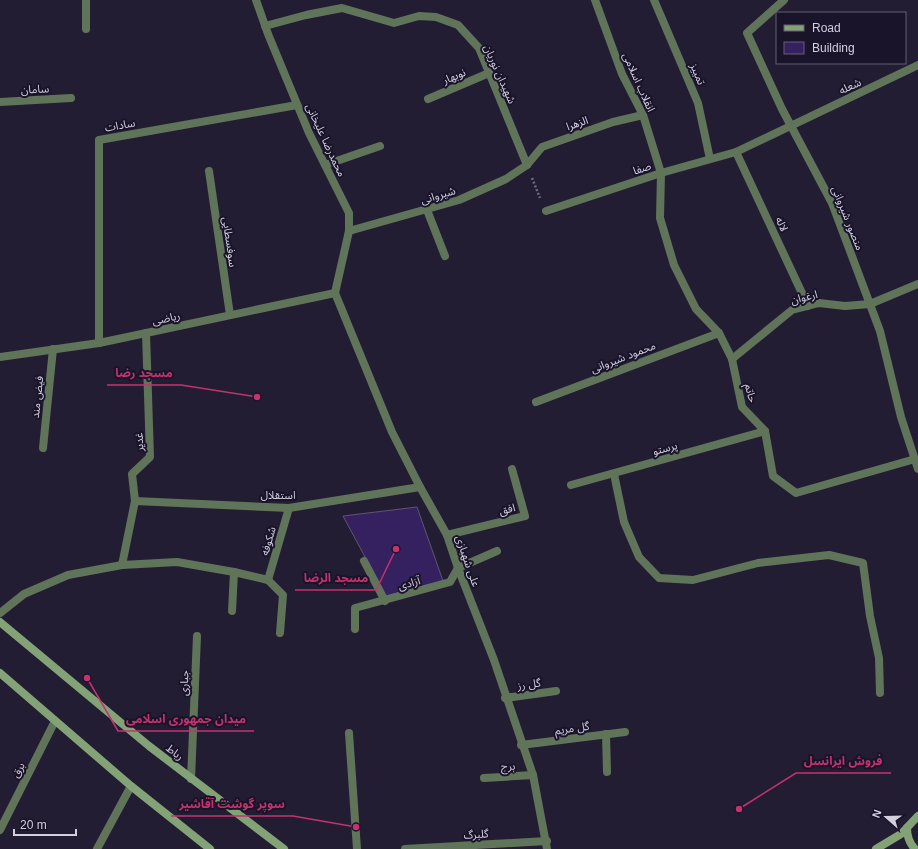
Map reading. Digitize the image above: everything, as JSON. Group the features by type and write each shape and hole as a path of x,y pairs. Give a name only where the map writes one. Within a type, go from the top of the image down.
{"main road":[{"name":"رباط","path":"0,622 191,779 284,849"},
{"path":"0,673 131,786 210,849"},
{"path":"876,849 901,834 918,816"},
{"path":"907,828 907,836 910,844 915,849"}],"street":[{"path":"86,0 86,29"},
{"name":"محمدرضا علیخانی","path":"256,0 297,105 349,213 349,231 335,293"},
{"name":"انقلاب اسلامی","path":"595,0 622,74 642,115 662,173"},
{"name":"تمییز","path":"654,0 698,103 710,159"},
{"name":"منصور شیروانی","path":"784,0 746,33 791,126 832,203 880,332 901,417 918,469"},
{"name":"شهیدان نوریان","path":"265,26 306,15 342,8 394,23 419,16 436,17 458,25 478,48 527,165"},
{"name":"شعله","path":"791,126 918,64"},
{"name":"نوبهار","path":"428,99 489,73"},
{"name":"سامان","path":"0,102 71,98"},
{"name":"سادات","path":"99,343 99,140 297,105"},
{"name":"الزهرا","path":"527,165 542,146 613,122 642,115"},
{"name":"صفا","path":"546,211 662,173 736,152 791,126"},
{"path":"325,165 380,146"},
{"name":"لاله","path":"736,152 808,306"},
{"name":"شیروانی","path":"349,231 459,200 506,179 527,165"},
{"name":"سوفسطایی","path":"209,171 230,315"},
{"name":"حاتم","path":"662,173 660,218 674,265 696,309 719,333 732,359 742,407 765,431"},
{"path":"427,210 445,256"},
{"name":"ارغوان","path":"732,359 792,310 819,303 845,306 870,304 918,284"},
{"name":"ریاضی","path":"0,357 99,343 335,293"},
{"name":"علی شهبازی","path":"335,293 392,432 420,487 447,535 458,568 494,660 521,746 533,776 547,845"},
{"name":"غدیر","path":"122,565 134,501 132,474 150,457 146,333"},
{"name":"محمود شیروانی","path":"536,402 719,333"},
{"name":"فیض مند","path":"43,448 53,349"},
{"path":"765,431 773,476 796,493 915,459"},
{"name":"پرستو","path":"571,485 765,431"},
{"name":"افق","path":"447,535 525,516 512,469"},
{"path":"614,474 624,522 639,557 659,578 693,580 758,564 829,554 863,563 870,616 879,658 880,693"},
{"name":"استقلال","path":"134,501 288,508 420,487"},
{"name":"شکوفه","path":"268,580 288,508"},
{"path":"458,568 497,551"},
{"path":"364,561 386,600"},
{"path":"0,613 24,594 68,575 122,565 177,562 234,572 268,580 283,595 280,633"},
{"name":"آزادی","path":"355,629 355,608 450,582 458,568"},
{"path":"232,611 234,572"},
{"name":"جباری","path":"191,779 197,636"},
{"name":"گل رز","path":"506,698 556,691"},
{"name":"برق","path":"0,830 55,721"},
{"name":"گل مریم","path":"521,746 625,732"},
{"path":"349,733 357,849"},
{"path":"606,734 607,772"},
{"name":"برج","path":"484,778 533,776"},
{"path":"97,849 131,786"},
{"name":"گلبرگ","path":"405,849 547,845"}],"path":[{"path":"527,165 546,211"}],"building":[{"path":"417,507 443,581 386,596 343,516"}],"place":[{"name":"مسجد رضا","path":"257,397"},
{"name":"مسجد الرضا","path":"396,549"},
{"name":"میدان جمهوری اسلامی","path":"87,678"},
{"name":"فروش ایرانسل","path":"739,809"},
{"name":"سوپر گوشت آقاشیر","path":"356,827"}]}
